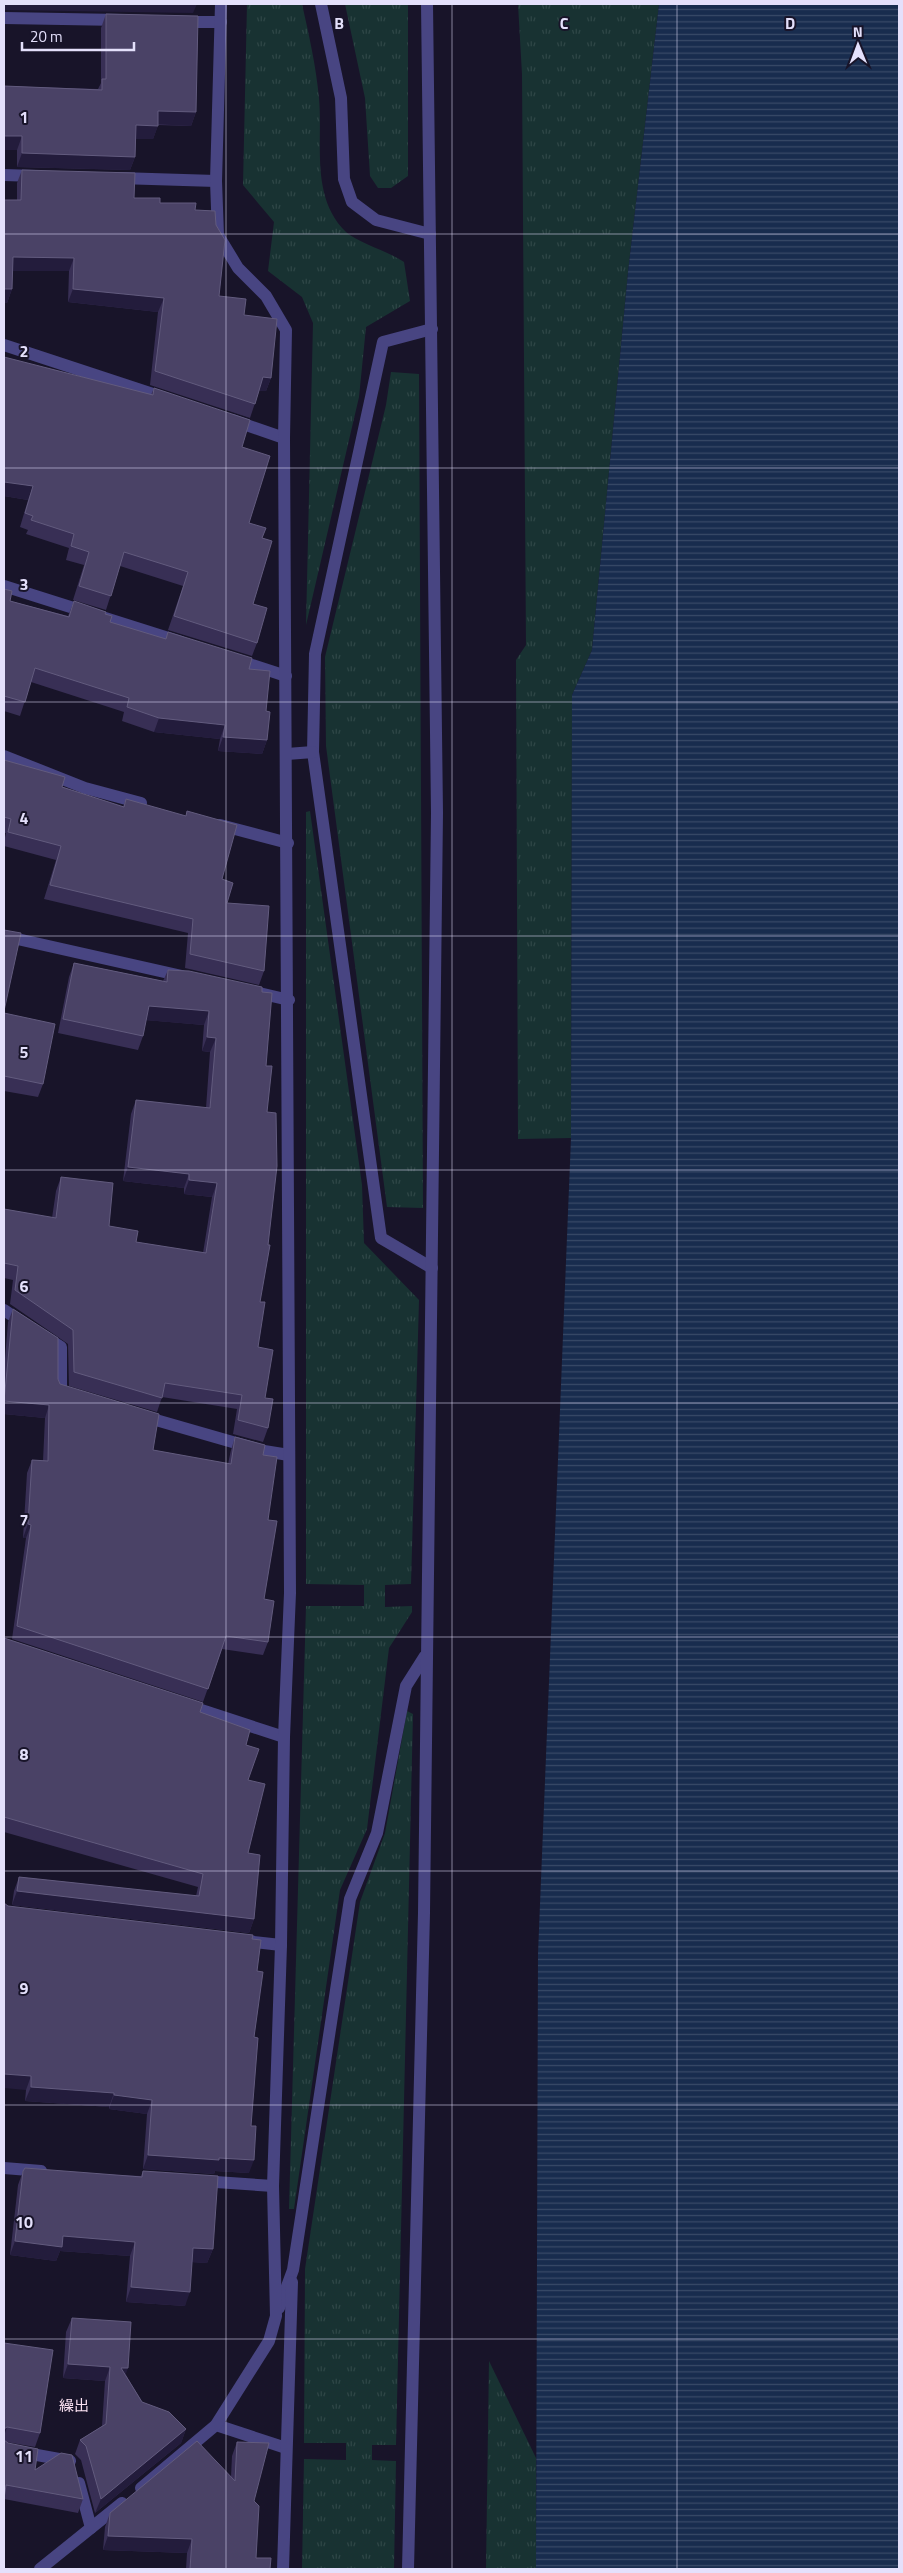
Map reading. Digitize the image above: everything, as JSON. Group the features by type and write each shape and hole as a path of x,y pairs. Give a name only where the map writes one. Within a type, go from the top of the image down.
{"street":[{"path":"222,4 216,181 218,235 238,268 266,296 286,330 284,438 289,1000 290,1593 284,1737 273,2186 276,2316"},
{"path":"321,4 341,98 344,179 352,202 376,220 430,234"},
{"path":"408,2569 424,1913 425,1656 429,1595 437,803 427,4"},
{"path":"4,18 132,21"},
{"path":"172,22 221,22"},
{"path":"4,175 45,176"},
{"path":"102,178 216,181"},
{"path":"432,329 383,342 315,654 313,752 381,1238 432,1268"},
{"path":"4,345 181,404"},
{"path":"218,416 284,438"},
{"path":"4,586 192,645"},
{"path":"220,654 286,676"},
{"path":"287,754 313,752"},
{"path":"4,756 86,788 153,807"},
{"path":"211,822 288,844"},
{"path":"4,936 194,978"},
{"path":"241,989 289,1000"},
{"path":"4,1310 62,1347 61,1392 80,1397"},
{"path":"126,1411 264,1451 289,1455"},
{"path":"283,2569 293,2270 350,1899 377,1833 406,1686 425,1656"},
{"path":"172,1700 284,1737"},
{"path":"231,1939 280,1945"},
{"path":"4,2168 57,2172"},
{"path":"185,2180 273,2186"},
{"path":"40,2569 216,2426 268,2341 293,2270"},
{"path":"216,2426 286,2448"},
{"path":"4,2449 73,2462 91,2528"}],"green space":[{"path":"247,4 302,4 318,86 320,169 327,203 335,218 351,236 404,262 410,301 366,327 359,397 306,625 313,323 302,297 268,271 274,222 243,185"},
{"path":"345,4 408,4 408,176 391,188 378,188 370,176 365,98"},
{"path":"518,4 659,4 628,272 592,650 572,695 571,1138 518,1139 516,660 526,645 522,74"},
{"path":"391,372 419,374 423,1208 387,1207 326,746 325,657 386,405"},
{"path":"310,811 362,1185 364,1243 419,1300 411,1584 385,1585 385,1607 412,1606 412,1612 389,1648 367,1829 340,1890 294,2209 289,2209 306,1606 364,1606 364,1585 306,1584 306,812"},
{"path":"407,1711 413,1714 396,2445 372,2445 372,2460 396,2461 394,2569 302,2569 304,2459 346,2460 346,2443 304,2443 305,2269 360,1902 385,1833"},
{"path":"489,2361 536,2458 536,2569 486,2569"}],"water":[{"path":"659,4 899,4 899,2569 536,2569 538,1954 571,1138 572,695 592,650 628,272"}],"building":[{"path":"106,14 198,16 196,112 158,111 158,126 136,125 135,157 22,153 22,136 4,136 4,86 102,90 102,79 106,79"},
{"path":"22,170 135,173 134,198 160,198 160,203 196,203 195,210 215,211 216,225 225,240 219,296 246,299 244,315 277,319 271,378 263,377 255,404 155,371 164,298 73,289 74,258 13,257 12,289 4,289 4,200 21,200"},
{"path":"4,357 153,395 154,388 250,420 242,447 270,456 249,523 266,528 262,538 272,541 253,604 267,608 257,643 174,616 188,572 124,552 111,596 79,586 89,552 71,546 74,534 31,520 33,516 25,513 33,486 4,482"},
{"path":"4,589 12,591 10,601 69,617 74,601 106,612 105,614 112,616 110,622 166,639 168,632 252,658 249,669 270,671 266,711 270,712 267,740 223,737 225,725 159,718 127,707 129,698 35,668 25,702 4,696"},
{"path":"4,760 65,777 62,787 124,807 126,799 186,816 187,811 237,825 222,879 233,883 227,903 269,906 264,971 190,954 193,919 50,885 61,846 8,832 11,819 4,817"},
{"path":"4,930 21,933 4,1011"},
{"path":"74,963 167,982 168,970 189,971 262,987 262,992 272,993 266,1066 272,1066 267,1112 276,1113 277,1166 268,1245 270,1245 260,1302 265,1302 258,1347 273,1350 265,1398 273,1399 268,1428 238,1420 242,1395 165,1383 162,1398 74,1372 73,1330 15,1290 18,1266 4,1263 4,1209 56,1218 61,1177 113,1183 109,1226 138,1231 136,1242 206,1253 217,1183 189,1180 189,1174 128,1167 136,1100 210,1108 216,1038 207,1037 209,1011 149,1006 143,1036 63,1019"},
{"path":"4,1013 55,1024 43,1084 4,1076"},
{"path":"13,1309 58,1338 58,1379 60,1384 159,1414 153,1450 231,1464 235,1437 265,1445 263,1455 277,1457 268,1520 277,1521 264,1599 274,1601 268,1642 226,1636 208,1689 17,1626 31,1525 28,1524 32,1460 48,1461 49,1405 4,1401"},
{"path":"4,1638 203,1703 200,1712 250,1730 246,1745 259,1749 248,1780 265,1784 248,1853 260,1855 254,1919 17,1891 19,1877 199,1896 203,1874 4,1817"},
{"path":"4,1903 8,1906 253,1935 252,1939 261,1940 257,1971 263,1972 254,2037 258,2038 251,2126 256,2126 254,2160 219,2158 219,2160 148,2155 152,2100 114,2095 114,2093 31,2087 31,2076 4,2074"},
{"path":"25,2168 142,2177 143,2171 218,2176 213,2249 193,2248 190,2292 131,2287 135,2242 63,2236 62,2247 15,2241 23,2171"},
{"path":"72,2318 131,2322 128,2368 121,2368 142,2402 169,2412 186,2429 101,2499 86,2446 80,2440 106,2424 110,2367 68,2364"},
{"path":"4,2343 53,2350 40,2433 7,2427 4,2429"},
{"path":"4,2440 8,2443 38,2449 35,2470 61,2453 72,2455 83,2499 6,2485 4,2499"},
{"path":"197,2441 235,2481 237,2442 269,2443 254,2501 259,2506 256,2558 271,2558 270,2569 190,2569 192,2539 108,2536 110,2513"}],"district":[{"name":"繰出","path":"74,2405"}]}
